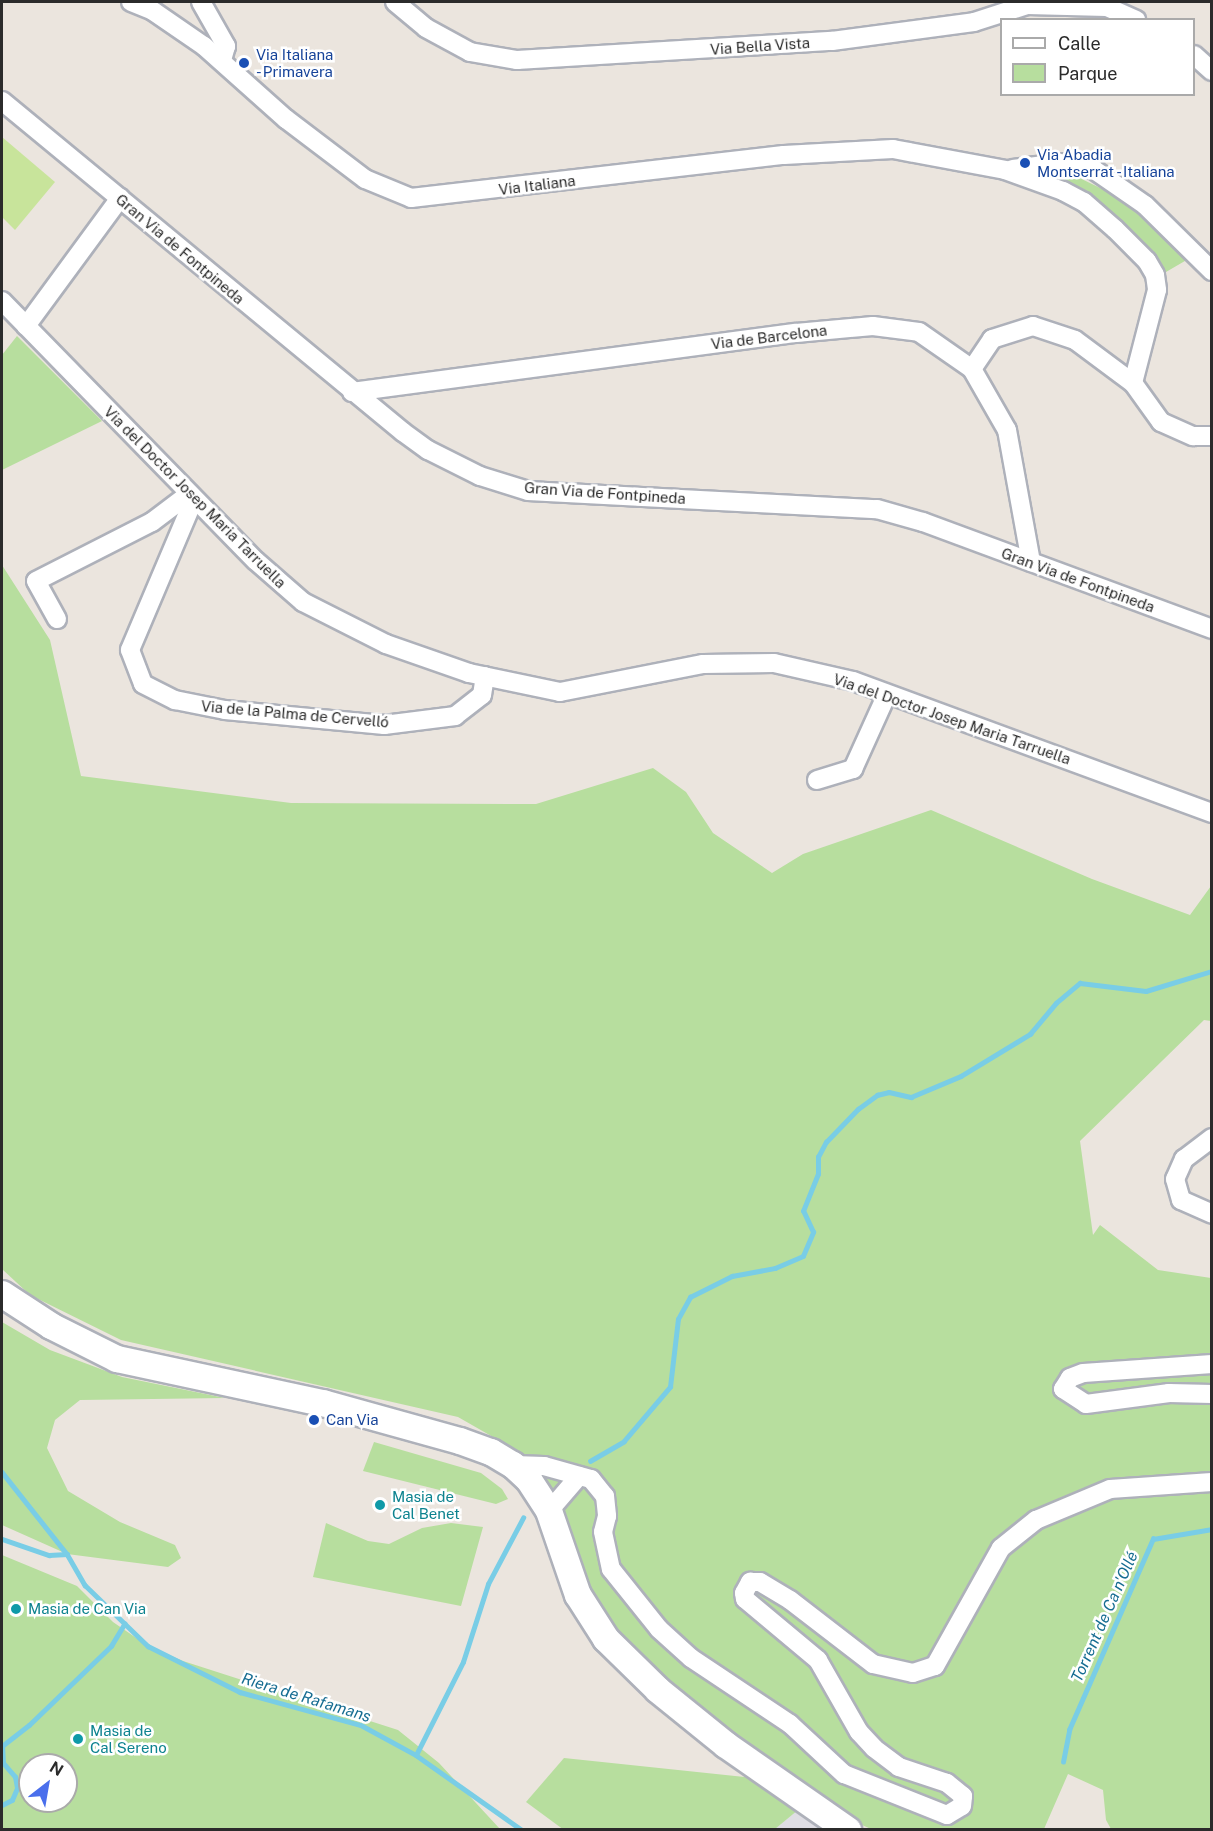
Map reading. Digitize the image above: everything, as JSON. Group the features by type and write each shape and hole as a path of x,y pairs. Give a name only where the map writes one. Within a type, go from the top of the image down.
{"main road":[{"path":"2,1294 51,1326 117,1359 323,1403 460,1441 491,1452 513,1465 529,1480 549,1511 578,1595 606,1639 674,1703 796,1797 848,1830"}],"street":[{"name":"Via Italiana","path":"131,2 153,11 222,60 286,118 349,167 387,191 411,198 839,150 893,149 1005,170"},
{"path":"201,2 226,46 222,60"},
{"name":"Via Bella Vista","path":"395,2 426,28 470,52 517,60 832,41 974,22 1025,2 1079,3 1107,7 1132,18"},
{"path":"1195,57 1212,71"},
{"name":"Gran Via de Fontpineda","path":"2,101 352,392 428,450 480,476 519,489 877,509 1031,562 1212,629"},
{"path":"1005,170 1060,163 1093,170 1145,205 1212,271"},
{"path":"1005,170 1084,202 1147,261 1157,290 1133,383"},
{"path":"26,326 120,198"},
{"name":"Via del Doctor Josep Maria Tarruella","path":"2,301 192,496 303,602 386,644 485,676 560,692 703,664 774,663 853,681 1212,813"},
{"name":"Via de Barcelona","path":"352,392 656,350 873,326 919,332 972,369 1006,430 1031,562"},
{"path":"972,369 992,339 1033,326 1075,340 1133,383 1161,422 1193,436 1212,436"},
{"path":"57,619 36,581 152,522 192,496"},
{"name":"Via de la Palma de Cervelló","path":"192,496 130,650 143,684 175,700 225,710 384,725 455,716 482,695 485,676"},
{"path":"817,780 854,770 887,694"},
{"path":"1212,1138 1184,1159 1175,1179 1180,1200 1212,1215"},
{"path":"1212,1364 1145,1372 1083,1373 1070,1378 1063,1389 1086,1404 1169,1394 1212,1394"},
{"path":"513,1465 544,1466 591,1479 605,1496 607,1516 603,1532 611,1569 641,1609 683,1651 790,1724 844,1773 946,1815 962,1806 963,1796 947,1783 899,1767 874,1748 859,1732 818,1659 745,1599 744,1593 750,1582 760,1582 790,1600 873,1664 913,1673 935,1666 1001,1548 1036,1520 1110,1489 1212,1482"},
{"path":"549,1511 579,1476"}],"shaded area":[{"path":"798,1810 830,1829 775,1829"}],"green space":[{"path":"2,137 55,182 15,230 2,217"},
{"path":"1059,168 1129,202 1190,258 1166,272 1104,207 1052,175"},
{"path":"17,336 102,421 2,470 2,355"},
{"path":"2,565 50,640 81,776 291,803 536,804 653,768 686,792 713,833 772,873 803,854 931,810 1092,879 1190,915 1211,886 1211,1021 1204,1020 1080,1141 1093,1235 1100,1225 1158,1270 1211,1278 1211,1829 1111,1829 1106,1820 1103,1790 1068,1774 1044,1829 871,1829 844,1817 732,1734 625,1645 589,1591 535,1475 544,1466 458,1417 121,1340 30,1295 2,1269"},
{"path":"2,1322 50,1350 122,1377 225,1398 80,1400 55,1420 47,1448 68,1491 120,1522 175,1545 181,1558 168,1567 67,1554 2,1525"},
{"path":"374,1442 481,1473 502,1489 508,1499 496,1504 363,1471"},
{"path":"326,1523 368,1541 389,1544 422,1528 451,1523 483,1527 461,1606 313,1577"},
{"path":"2,1555 77,1586 113,1622 148,1646 183,1661 398,1730 439,1763 500,1829 2,1829"},
{"path":"564,1758 754,1778 798,1810 775,1829 564,1830 526,1802"}],"waterway":[{"path":"590,1461 624,1441 670,1387 678,1319 690,1297 732,1276 775,1268 803,1256 813,1232 803,1211 818,1174 818,1157 826,1142 858,1109 877,1095 889,1092 911,1097 961,1076 1030,1034 1056,1003 1080,983 1146,991 1212,971"},
{"name":"Riera de Rafamans","path":"2,1472 67,1554 85,1585 148,1646 240,1692 361,1725 416,1755 522,1830"},
{"path":"416,1755 463,1662 488,1584 523,1518"},
{"name":"Torrent de Ca n'Ollé","path":"1063,1762 1069,1730 1153,1539 1212,1529"},
{"path":"2,1539 49,1555 67,1554"},
{"path":"2,1746 29,1725 111,1646 124,1624"},
{"path":"2,1746 3,1763 15,1777 17,1788 12,1800 2,1805"}],"place":[{"name":"Via Italiana - Primavera","path":"244,63"},
{"name":"Via Abadia Montserrat - Italiana","path":"1025,163"},
{"name":"Can Via","path":"314,1420"},
{"name":"Masia de Cal Benet","path":"380,1505"},
{"name":"Masia de Can Via","path":"16,1609"},
{"name":"Masia de Cal Sereno","path":"78,1739"}]}
